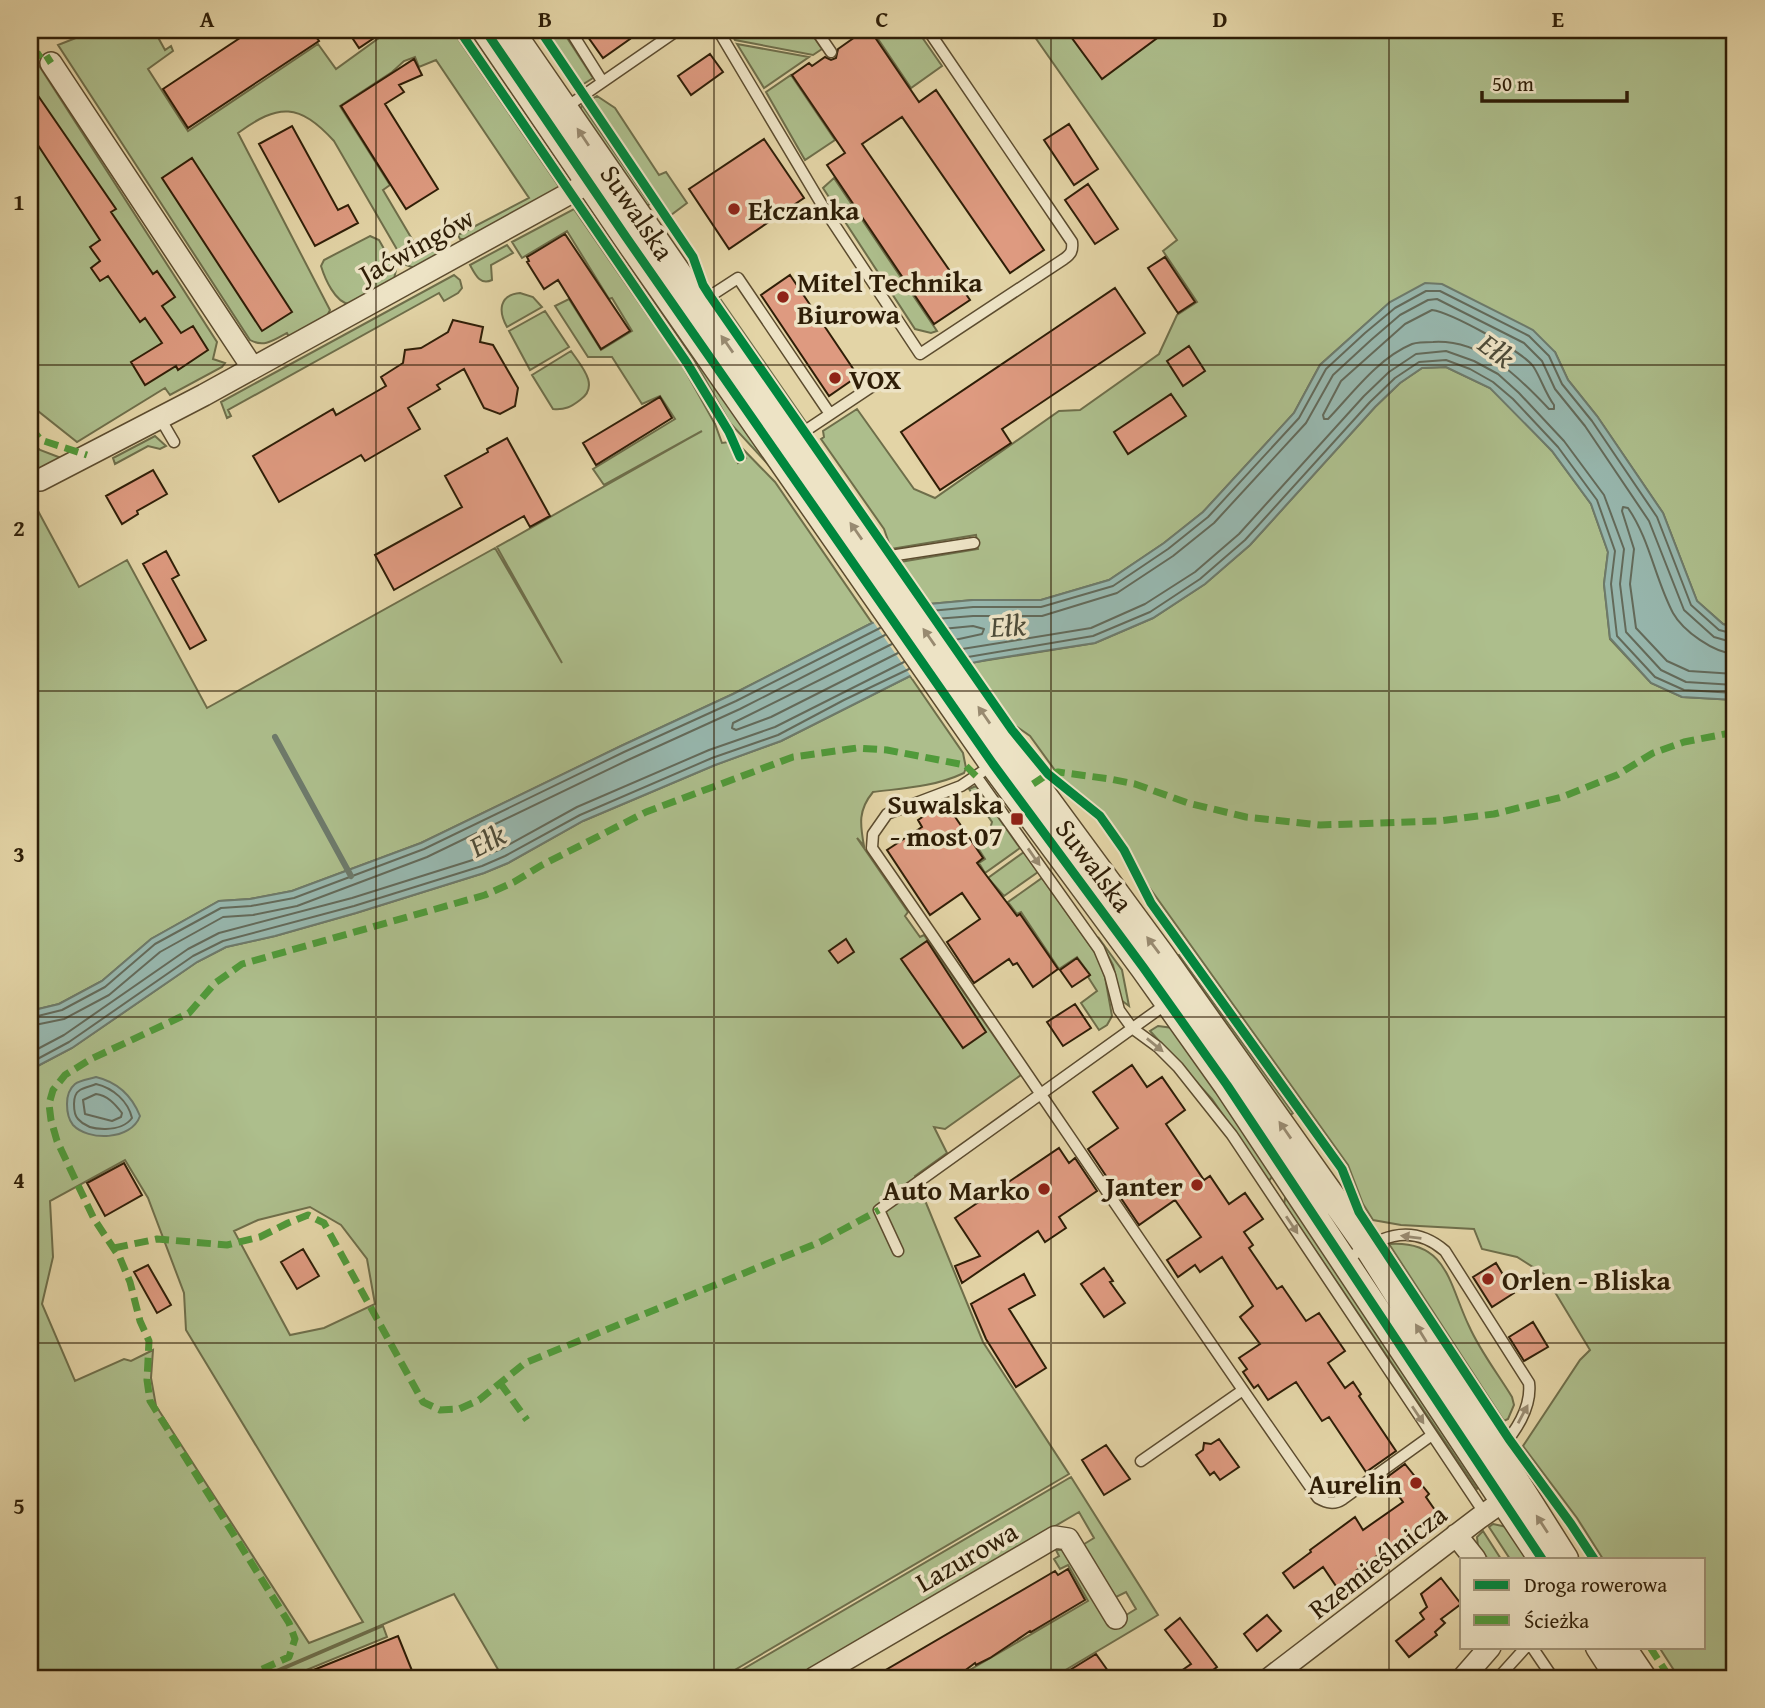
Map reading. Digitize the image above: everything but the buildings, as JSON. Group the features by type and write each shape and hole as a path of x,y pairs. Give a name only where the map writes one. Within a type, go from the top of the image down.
{"street":[{"name":"Suwalska","path":"485,30 555,114 886,591 954,690 993,764 1177,996 1367,1246 1488,1459 1503,1501 1541,1558"},
{"name":"Suwalska","path":"510,30 555,114"},
{"path":"51,63 252,368"},
{"name":"Jaćwingów","path":"40,481 599,177"},
{"name":"Suwalska","path":"784,445 879,564 886,591"},
{"name":"Suwalska","path":"1177,996 1281,1186 1344,1261 1488,1459"},
{"name":"Suwalska","path":"1503,1501 1564,1558"},
{"name":"Rzemieślnicza","path":"1270,1678 1503,1501"},
{"path":"1456,1535 1474,1558"},
{"name":"Lazurowa","path":"814,1678 1055,1537 1068,1539 1116,1618"},
{"path":"1462,1678 1489,1648"},
{"path":"1600,1648 1619,1678"},
{"path":"1623,1648 1643,1678"}],"lane":[{"path":"570,30 602,81"},
{"path":"555,114 677,30"},
{"path":"718,30 828,215 920,354 1064,259 1071,254 1073,248 1072,242 928,30"},
{"path":"816,30 831,52"},
{"path":"690,309 738,278 830,414"},
{"path":"784,445 886,377"},
{"path":"160,418 174,442"},
{"path":"879,564 890,556 974,543"},
{"path":"1432,1435 1343,1499 1331,1503 1318,1497 1182,1304 872,848 873,834 887,814 961,786 993,764 1099,949 1110,975 1119,1010 1132,1028 1158,1047 1178,1067 1232,1135 1281,1186 1432,1435 1503,1501"},
{"path":"898,1251 879,1210 1177,996"},
{"path":"1344,1261 1389,1236 1410,1235 1433,1241 1445,1251 1529,1383 1528,1405 1509,1439 1488,1459"},
{"path":"1141,1461 1243,1390"},
{"path":"1498,1678 1525,1648"},
{"path":"1533,1648 1553,1678"}],"green space":[{"path":"96,30 121,30 125,36 137,30 154,30 165,50 171,46 173,51 148,69 188,131 318,44 336,69 390,30 452,30 560,188 465,239 460,239 458,235 529,198 436,60 419,67 415,57 404,61 340,106 390,185 383,190 422,256 439,248 439,255 414,268 406,265 334,141 310,119 299,114 288,111 265,116 238,133 330,310 327,316 289,337 287,333 269,342 255,342 250,340 58,45"},
{"path":"545,30 562,30 593,78 582,85"},
{"path":"729,30 809,30 822,49 813,55 735,40"},
{"path":"872,30 917,30 942,66 911,88"},
{"path":"1030,30 1735,30 1735,628 1723,624 1697,601 1663,513 1597,416 1568,380 1555,352 1390,302 1320,365 1294,413 1203,512 1164,543 1109,580 1041,600 973,600 929,604 900,562 978,549 976,535 891,549 884,529 821,439 824,437 823,431 857,409 914,489 935,498 1059,411 1080,410 1159,354 1177,315 1197,302 1163,251 1177,240"},
{"path":"737,44 809,57 764,88"},
{"path":"38,64 217,342 213,359 225,363 170,395 165,388 77,442 33,407 30,400 30,70"},
{"path":"791,75 835,140 805,160 766,92"},
{"path":"597,96 615,108 659,175 666,172 687,203 671,215 592,99"},
{"path":"582,105 650,204 645,207 580,111"},
{"path":"834,178 937,331 931,333 915,329 823,188"},
{"path":"574,209 682,365 715,424 722,443 729,442 738,463 746,458 737,443 775,482 872,623 733,694 421,843 292,891 250,899 219,901 151,939 102,981 59,1004 30,1011 30,496 79,587 127,560 207,708 495,548 562,663 497,547 702,431 604,485 593,469 675,419 660,396 642,404 612,357 588,357 555,306 569,299 601,350 632,331 567,231 522,258 512,242"},
{"path":"370,236 379,240 396,270 394,279 349,304 339,299 331,289 321,266 324,260"},
{"path":"507,245 513,253 491,265 492,280 484,281 478,278 470,265"},
{"path":"623,251 776,473 730,423 694,360 620,252"},
{"path":"454,275 460,280 462,288 458,293 444,301 439,293 228,410 231,416 227,418 221,402"},
{"path":"520,293 533,297 542,307 507,327 502,315 502,305 508,297"},
{"path":"721,300 805,421 802,421 719,302"},
{"path":"545,311 569,347 530,370 509,331"},
{"path":"571,351 587,376 589,389 574,405 553,409 532,375"},
{"path":"1446,367 1490,388 1552,451 1591,504 1608,552 1604,584 1610,639 1651,683 1682,697 1735,700 1735,1678 1679,1678 1660,1648 1706,1648 1706,1558 1602,1558 1577,1518 1523,1446 1580,1360 1590,1350 1544,1274 1517,1257 1482,1249 1474,1229 1401,1225 1373,1220 1363,1204 1348,1165 1144,880 1127,847 1102,813 1062,780 1030,736 1013,724 970,663 1095,643 1153,618 1205,584 1250,545 1375,407 1400,383 1422,368"},
{"path":"155,436 166,446 160,449 148,446 115,464 113,458"},
{"path":"30,441 40,450 61,458 30,474"},
{"path":"910,676 963,753 966,768 964,773 953,778 873,792 861,818 864,846 857,838 908,912 905,916 920,937 924,935 1021,1075 945,1129 934,1127 947,1153 915,1176 983,1342 1069,1474 721,1678 503,1678 454,1594 258,1678 30,1678 30,1070 72,1048 197,962 226,947 356,913 484,873 508,863 583,821 715,765 781,741","holes":["125,1160 148,1198 184,1293 186,1330 363,1622 309,1643 156,1406 151,1378 153,1350 131,1361 124,1359 75,1381 42,1304 53,1257 50,1201","310,1207 341,1225 367,1259 375,1304 324,1328 290,1335 234,1231 258,1220"]},
{"path":"976,786 1020,848 985,873 979,863 985,859 974,842 990,829 992,822 969,789"},
{"path":"1024,852 1038,872 1004,896 988,878"},
{"path":"1042,878 1098,957 1105,977 1112,1016 1107,1025 1099,1030 1081,1003 1097,991 1088,977 1090,975 1077,957 1059,969 1021,912 1017,914 1008,902"},
{"path":"1098,937 1122,970 1129,1006 1121,1000 1113,965"},
{"path":"1179,955 1293,1113 1288,1117 1173,956"},
{"path":"1158,1026 1173,1028 1274,1174 1269,1181 1212,1099 1150,1031"},
{"path":"1286,1193 1479,1487 1477,1489 1284,1204"},
{"path":"1389,1244 1424,1249 1444,1268 1473,1335 1512,1397 1514,1405 1508,1419 1504,1421"},
{"path":"1071,1477 1158,1615 1052,1678 956,1678 1088,1601 1068,1565 1060,1569 1054,1559 1059,1556 1056,1550 1064,1550 1113,1623 1136,1609 1126,1592 1112,1599 1081,1546 1094,1538 1079,1512 797,1678 728,1678"},
{"path":"1493,1524 1507,1527 1530,1558 1509,1558 1489,1527"},
{"path":"1483,1531 1500,1558 1487,1558 1478,1547 1477,1537"},
{"path":"383,1626 387,1637 287,1678 263,1678"}],"water":[{"name":"Ełk","path":"1425,283 1442,284 1533,330 1555,352 1568,380 1597,416 1663,513 1697,601 1723,624 1735,628 1735,700 1682,697 1651,683 1610,638 1604,584 1608,552 1591,504 1552,451 1490,388 1446,367 1422,368 1400,383 1375,407 1250,545 1205,584 1153,618 1095,643 986,660 910,676 781,741 715,765 583,821 508,863 484,873 356,913 226,947 197,962 72,1048 30,1070 30,1011 59,1004 102,981 151,939 219,901 250,899 292,891 421,843 733,694 872,623 929,604 973,600 1041,600 1109,580 1164,543 1203,512 1294,413 1320,365 1390,302"},
{"path":"96,1077 117,1086 137,1109 140,1116 128,1130 109,1136 98,1136 80,1130 71,1123 67,1107 70,1091 77,1083"}],"pier":[{"path":"926,601 972,667 913,679 872,620"}],"waterway":[{"path":"275,737 351,876"}],"marked path":[{"path":"30,61 44,52 51,63"},
{"path":"30,427 41,440 87,455"},
{"path":"1033,784 1048,774 1058,772 1110,779 1135,784 1188,803 1246,817 1320,825 1439,821 1494,814 1562,797 1617,775 1653,753 1684,742 1735,732"},
{"path":"243,1678 289,1657 295,1639 289,1623 150,1401 147,1380 149,1341 140,1321 130,1282 120,1258 94,1219 57,1141 51,1120 49,1104 53,1090 65,1075 91,1059 189,1013 215,983 242,964 485,895 646,812 793,757 857,748 887,750 965,765 976,776"},
{"path":"114,1248 157,1239 227,1245 260,1237 308,1215 324,1223 423,1402 440,1410 459,1409 479,1400 525,1363 820,1242 879,1210"},
{"path":"500,1383 527,1420"},
{"path":"1651,1648 1668,1675"}],"cycle path":[{"path":"459,30 687,363 729,432 740,457"},
{"path":"485,30 993,764 1227,1085 1541,1558"},
{"path":"540,30 693,257 710,296 1012,730 1048,774 1100,816 1124,850 1151,903 1342,1169 1359,1212 1509,1439 1593,1558"}],"place":[{"name":"Ełczanka","path":"734,209"},
{"name":"Mitel Technika Biurowa","path":"783,297"},
{"name":"VOX","path":"835,378"},
{"name":"Suwalska - most 07","path":"1017,819"},
{"name":"Janter","path":"1197,1185"},
{"name":"Auto Marko","path":"1044,1189"},
{"name":"Orlen - Bliska","path":"1488,1279"},
{"name":"Aurelin","path":"1416,1483"}]}
